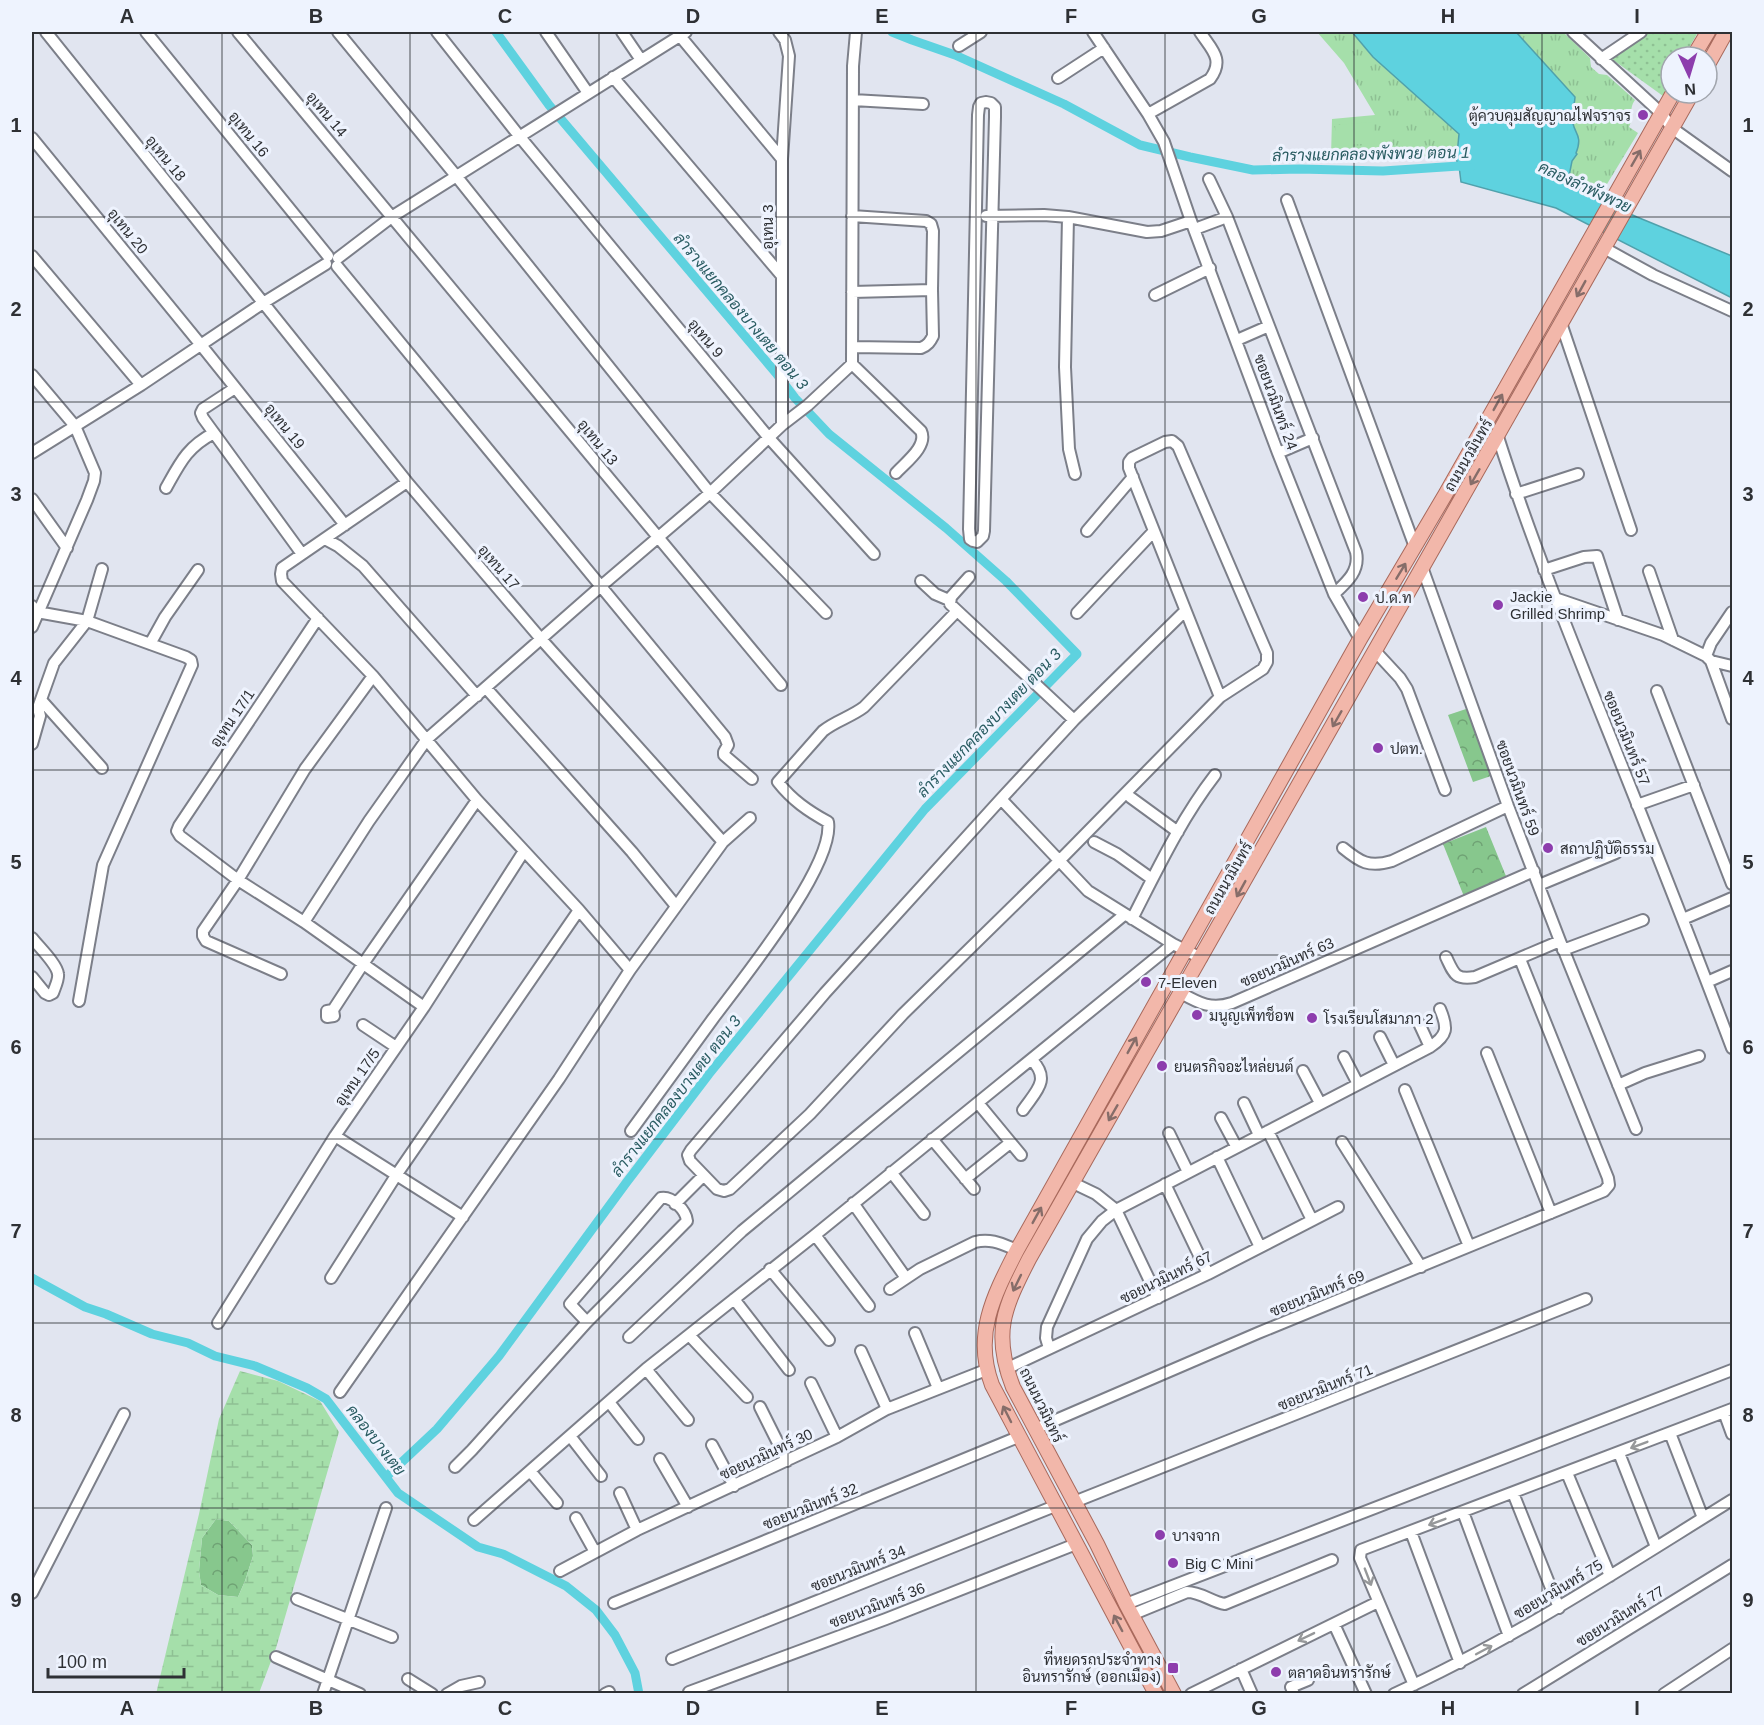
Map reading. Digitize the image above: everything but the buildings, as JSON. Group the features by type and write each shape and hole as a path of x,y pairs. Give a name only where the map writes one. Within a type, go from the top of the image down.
{"main road":[{"path":"1700,45 1708,32"},
{"name":"ถนนนวมินทร์","path":"1156,1694 992,1385 986,1370 984,1336 987,1318 997,1290 1017,1250 1179,947 1415,547 1666,105"},
{"name":"ถนนนวมินทร์","path":"1174,1694 1013,1387 1006,1369 1002,1336 1008,1302 1029,1259 1685,105"},
{"path":"1360,639 1375,651"}],"street":[{"name":"อุเทน 18","path":"46,32 263,303"},
{"name":"อุเทน 16","path":"146,32 725,737 728,745 724,755 752,779"},
{"name":"อุเทน 14","path":"238,32 393,216"},
{"path":"338,32 458,177 710,493 826,613"},
{"name":"อุเทน 9","path":"437,32 520,138 769,438 874,554"},
{"path":"546,32 588,93"},
{"path":"622,32 641,60"},
{"name":"อุเทน 3","path":"779,32 785,39 789,56 782,159 782,425"},
{"path":"959,46 981,32"},
{"name":"ซอยนวมินทร์ 24","path":"1093,32 1160,134 1278,453 1334,594 1360,639"},
{"path":"1148,114 1210,79 1217,70 1218,60 1200,32"},
{"path":"1573,32 1661,113 1672,128 1732,171"},
{"path":"1601,59 1641,32"},
{"path":"856,33 853,100 852,364 921,431 924,437 918,449 896,473"},
{"path":"32,453 141,385 263,303 332,261 393,216 683,34 782,159"},
{"path":"1058,78 1104,48"},
{"path":"613,76 782,276"},
{"path":"853,100 923,104"},
{"path":"986,102 994,107 984,531 983,536 977,542 973,542 970,539 969,529 977,216 978,115 979,106 986,102"},
{"name":"อุเทน 20","path":"32,138 201,345"},
{"path":"1209,179 1227,217 1356,552 1358,561 1355,571 1334,594"},
{"path":"1287,200 1415,547"},
{"name":"อุเทน 13","path":"393,216 781,685"},
{"path":"852,216 926,221 931,224 933,231 933,336 927,346 921,348 852,347"},
{"path":"977,216 1068,217 1147,232 1227,217"},
{"path":"1068,217 1065,367 1069,449 1075,474"},
{"path":"1607,243 1653,275 1732,311"},
{"path":"32,256 141,385"},
{"path":"1155,295 1210,268"},
{"path":"852,292 932,291"},
{"name":"อุเทน 17","path":"263,303 407,482 541,639 723,842"},
{"path":"1561,323 1631,530"},
{"path":"1237,340 1269,326"},
{"name":"อุเทน 19","path":"201,345 345,525"},
{"path":"304,922 369,821 427,739 710,493 782,425 852,364"},
{"path":"32,375 75,426 94,473 94,481 67,549 34,609 32,627"},
{"path":"235,388 203,409 201,413 203,418 302,554"},
{"path":"166,488 188,452 196,443 214,433"},
{"name":"ซอยนวมินทร์ 57","path":"1497,437 1544,570 1732,1048"},
{"path":"1278,453 1313,438"},
{"path":"1185,611 1074,720 1001,798 825,993 691,1150 688,1155 690,1161 703,1176 717,1189 724,1191 730,1189 810,1114 903,1014 1059,861 1220,696 1263,669 1267,662 1267,653 1178,446 1172,441 1166,442 1132,458 1129,468 1220,696"},
{"path":"1516,494 1578,474"},
{"path":"1087,531 1133,477"},
{"path":"407,482 282,568 282,581 373,676 477,800 579,910 630,970"},
{"path":"32,499 67,549"},
{"path":"1077,613 1154,531"},
{"path":"325,539 338,546 363,566 477,696"},
{"path":"1544,570 1584,556 1597,556 1618,620"},
{"name":"ซอยนวมินทร์ 59","path":"1422,567 1508,806 1636,1129"},
{"path":"32,744 40,716 38,708 54,663 87,621 102,570"},
{"path":"150,644 165,617 198,570"},
{"path":"1649,571 1673,640"},
{"path":"950,600 969,577"},
{"path":"921,581 935,594 950,600"},
{"path":"1555,598 1673,640 1709,659 1732,666"},
{"path":"950,600 950,604 957,611 1074,720"},
{"path":"34,609 87,621 186,657 191,660 192,665 103,865 79,1001"},
{"path":"632,1131 778,931 819,860 829,829 828,822 789,796 778,782 823,731 830,725 854,715 864,707 957,611"},
{"path":"1732,612 1710,643 1709,659 1732,719"},
{"name":"อุเทน 17/1","path":"238,880 180,836 177,831 318,618"},
{"path":"1375,651 1407,689 1444,790"},
{"path":"281,974 206,941 203,931 238,880 305,769 373,676"},
{"path":"486,688 632,852 676,906"},
{"path":"1657,691 1732,884"},
{"path":"42,700 102,768"},
{"path":"629,1337 742,1231 1128,917 1215,775"},
{"path":"1637,805 1694,785"},
{"path":"1130,797 1178,832"},
{"path":"1001,798 1088,891 1128,917 1201,958"},
{"path":"333,1010 477,800"},
{"path":"1343,848 1356,859 1367,864 1380,865 1508,806"},
{"path":"340,1392 464,1217 630,970 723,842 750,818"},
{"path":"1094,842 1117,854 1152,879"},
{"name":"อุเทน 17/5","path":"218,1323 335,1136 424,1007 524,851"},
{"path":"1539,885 1616,853"},
{"name":"ซอยนวมินทร์ 63","path":"1181,993 1211,1006 1224,1006 1534,871"},
{"path":"238,880 304,922 424,1007"},
{"path":"1683,919 1732,898"},
{"path":"331,1278 397,1174 579,910"},
{"path":"1446,957 1457,977 1465,979 1520,958 1643,920"},
{"path":"32,938 58,972 53,993 50,995 45,993 32,977"},
{"path":"474,1520 646,1368 1032,1060 1179,947"},
{"name":"ซอยนวมินทร์ 69","path":"1035,1429 1258,1333 1604,1191 1609,1185 1608,1178 1520,958"},
{"path":"1707,982 1732,971"},
{"path":"1050,1348 1046,1338 1047,1327 1087,1239 1102,1221 1116,1210 1236,1146 1430,1047 1440,1040 1445,1031 1446,1023 1440,1009"},
{"path":"1418,1021 1430,1047"},
{"path":"363,1025 396,1047"},
{"path":"1380,1037 1394,1065"},
{"path":"1487,1053 1551,1213"},
{"path":"1618,1085 1645,1073 1699,1056"},
{"path":"1344,1057 1358,1084"},
{"path":"1023,1110 1042,1082 1041,1069 1032,1060"},
{"path":"1303,1071 1320,1103"},
{"path":"1405,1090 1469,1246"},
{"path":"1244,1103 1312,1221"},
{"path":"978,1104 1021,1155"},
{"path":"1221,1118 1236,1146"},
{"path":"1169,1133 1188,1172"},
{"path":"335,1136 464,1217"},
{"path":"932,1139 974,1189"},
{"path":"1342,1142 1421,1267"},
{"path":"965,1179 1010,1143"},
{"path":"1217,1157 1260,1247"},
{"path":"891,1172 924,1214"},
{"path":"675,1204 703,1176"},
{"path":"1073,1183 1096,1194 1116,1210 1158,1298"},
{"path":"1165,1185 1208,1274"},
{"path":"455,1467 587,1322 687,1221 684,1212 669,1198 661,1198 570,1304 587,1322"},
{"path":"853,1203 906,1278"},
{"name":"ซอยนวมินทร์ 67","path":"1006,1369 1208,1274 1338,1207"},
{"path":"815,1235 868,1306"},
{"path":"890,1289 906,1278 984,1239 993,1240 1017,1250"},
{"path":"770,1269 829,1340"},
{"path":"734,1299 789,1370"},
{"name":"ซอยนวมินทร์ 71","path":"1074,1502 1586,1299"},
{"path":"915,1333 938,1388"},
{"path":"689,1335 747,1397"},
{"path":"861,1351 887,1409"},
{"path":"646,1368 688,1420"},
{"name":"ซอยนวมินทร์ 30","path":"560,1571 637,1530 837,1437 887,1409 986,1370"},
{"path":"1129,1609 1732,1370"},
{"path":"811,1383 837,1437"},
{"path":"609,1402 638,1439"},
{"path":"760,1407 787,1461"},
{"path":"1414,1685 1360,1558 1361,1550 1728,1411 1732,1434"},
{"path":"32,1593 124,1414"},
{"path":"1670,1433 1703,1518"},
{"path":"570,1436 601,1476"},
{"name":"ซอยนวมินทร์ 32","path":"614,1603 1018,1437"},
{"path":"712,1444 734,1486"},
{"path":"1619,1453 1656,1547"},
{"path":"660,1459 688,1508"},
{"path":"530,1471 556,1503"},
{"path":"1567,1473 1610,1576"},
{"path":"1513,1493 1559,1608"},
{"path":"620,1494 637,1530"},
{"name":"ซอยนวมินทร์ 75","path":"1394,1694 1461,1663 1559,1608 1732,1500"},
{"name":"ซอยนวมินทร์ 34","path":"672,1659 1055,1506"},
{"path":"323,1694 386,1508"},
{"path":"1463,1512 1509,1636"},
{"path":"576,1518 595,1552"},
{"path":"1411,1532 1461,1663"},
{"name":"ซอยนวมินทร์ 36","path":"688,1692 1076,1544"},
{"path":"1129,1609 1187,1592 1194,1592 1225,1604 1332,1560"},
{"name":"ซอยนวมินทร์ 77","path":"1523,1694 1732,1565"},
{"path":"297,1599 392,1637"},
{"path":"1191,1694 1378,1602"},
{"path":"1334,1624 1366,1694"},
{"path":"1664,1694 1732,1649"},
{"path":"276,1657 360,1694"},
{"path":"1241,1669 1252,1694"},
{"path":"408,1679 432,1694"},
{"path":"1294,1694 1291,1687 1308,1680"},
{"path":"447,1694 461,1686 479,1682"}],"green space":[{"path":"1317,32 1563,32 1590,58 1591,67 1599,74 1607,75 1635,100 1629,127 1638,133 1604,189 1594,184 1587,195 1570,181 1455,157 1449,159 1394,153 1331,156 1332,119 1375,115 1344,63"},
{"path":"1645,32 1698,32 1691,45 1659,45 1659,93 1609,57"},
{"path":"1373,122 1375,143 1336,146 1335,125"},
{"path":"1469,708 1494,775 1473,782 1448,715"},
{"path":"1486,827 1508,881 1465,899 1443,844"},
{"path":"240,1371 278,1381 320,1401 339,1432 276,1648 259,1693 156,1694 199,1514 219,1419","holes":["216,1519 229,1521 252,1545 253,1556 238,1597 218,1595 201,1585 199,1571 202,1538"]},
{"path":"216,1519 229,1521 252,1545 253,1556 238,1597 218,1595 201,1585 199,1571 202,1538"}],"water":[{"path":"1352,32 1516,32 1575,97 1572,122 1579,141 1577,154 1572,161 1570,181 1583,193 1732,256 1732,298 1556,208 1461,182 1455,157 1459,134 1373,57"}],"waterway":[{"name":"ลำรางแยกคลองบางเตย ตอน 3","path":"386,1477 437,1429 499,1356 709,1074 925,809 1077,654 1006,581 946,528 829,434 795,398 549,105 496,32"},
{"name":"ลำรางแยกคลองพังพวย ตอน 1","path":"892,32 955,55 1064,104 1140,145 1190,157 1253,170 1383,171 1459,166 1470,168"},
{"name":"คลองบางเตย","path":"32,1278 85,1307 152,1334 188,1343 215,1356 255,1366 307,1388 326,1399 398,1493 478,1547 503,1554 566,1586 596,1610 615,1635 635,1673 639,1694"}],"place":[{"name":"ตู้ควบคุมสัญญาณไฟจราจร","path":"1643,115"},
{"name":"ป.ด.ท","path":"1363,597"},
{"name":"Jackie Grilled Shrimp","path":"1498,605"},
{"name":"ปตท.","path":"1378,748"},
{"name":"สถาปฏิบัติธรรม","path":"1548,848"},
{"name":"7-Eleven","path":"1146,982"},
{"name":"มนูญเพ็ทช็อพ","path":"1197,1015"},
{"name":"โรงเรียนโสมาภา 2","path":"1312,1018"},
{"name":"ยนตรกิจอะไหล่ยนต์","path":"1162,1066"},
{"name":"บางจาก","path":"1160,1535"},
{"name":"Big C Mini","path":"1173,1563"},
{"name":"ที่หยุดรถประจำทาง อินทรารักษ์ (ออกเมือง)","path":"1173,1668"},
{"name":"ตลาดอินทรารักษ์","path":"1276,1672"}],"water label":[{"name":"คลองลำพังพวย","path":"1585,187"}]}
